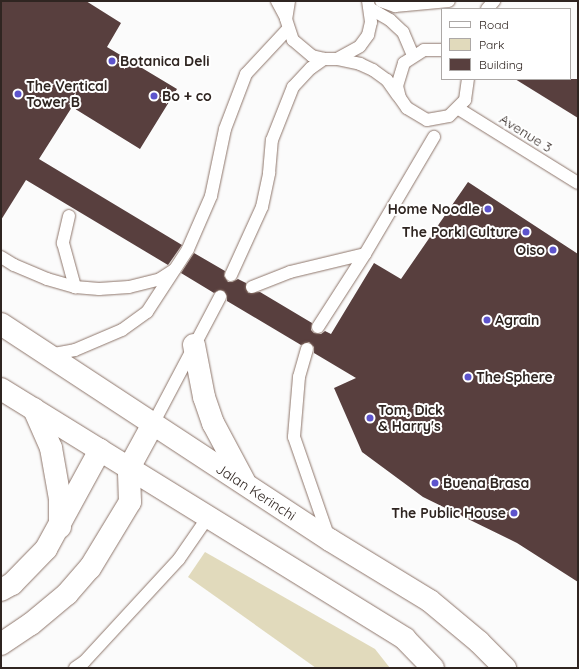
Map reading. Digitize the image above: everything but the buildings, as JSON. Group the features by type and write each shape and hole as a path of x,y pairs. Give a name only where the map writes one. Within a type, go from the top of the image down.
{"main road":[{"name":"Jalan Kerinchi","path":"1,324 330,540 430,601 479,642 505,668"},
{"path":"194,345 204,396 213,423 246,485"},
{"path":"1,389 405,639 433,668"},
{"path":"34,409 51,448 60,499 60,527"},
{"path":"1,644 31,624 66,594 90,568 130,502 129,468 153,424"},
{"path":"1,590 12,584 46,549 60,527 100,450"}],"lane":[{"path":"277,1 293,40 301,49 324,59 337,59 360,64 373,70 387,80 400,98 417,116 427,120 444,118 459,109 469,89 468,80"},
{"path":"48,355 75,350 122,330 147,312 188,249 211,196 225,129 246,74 287,24 289,1"},
{"path":"381,1 396,6 449,1"},
{"path":"369,5 390,20 403,32 412,55"},
{"path":"337,59 360,46 368,35 369,5"},
{"path":"400,98 398,86 399,74 404,63 412,55 424,50 441,50"},
{"path":"231,275 262,207 269,173 272,140 293,88 310,68 324,59"},
{"name":"Avenue 3","path":"459,109 578,183"},
{"path":"318,327 365,254 434,137"},
{"path":"69,216 64,244 75,287"},
{"path":"252,287 290,272 365,254"},
{"path":"1,257 40,276 75,287 129,287 160,279 175,270"},
{"path":"153,424 194,345 221,302"},
{"path":"307,349 299,377 294,437 330,540"},
{"path":"75,668 84,662 179,559 208,517"}],"green space":[{"path":"205,552 375,649 390,668 316,668 188,577"}],"place":[{"name":"Botanica Deli","path":"112,61"},
{"name":"The Vertical Tower B","path":"18,94"},
{"name":"Bo + co","path":"154,96"},
{"name":"Home Noodle","path":"488,209"},
{"name":"The Porki Culture","path":"526,232"},
{"name":"Oiso","path":"553,250"},
{"name":"Agrain","path":"487,320"},
{"name":"The Sphere","path":"468,377"},
{"name":"Tom, Dick & Harry's","path":"370,418"},
{"name":"Buena Brasa","path":"435,483"},
{"name":"The Public House","path":"514,513"}]}
